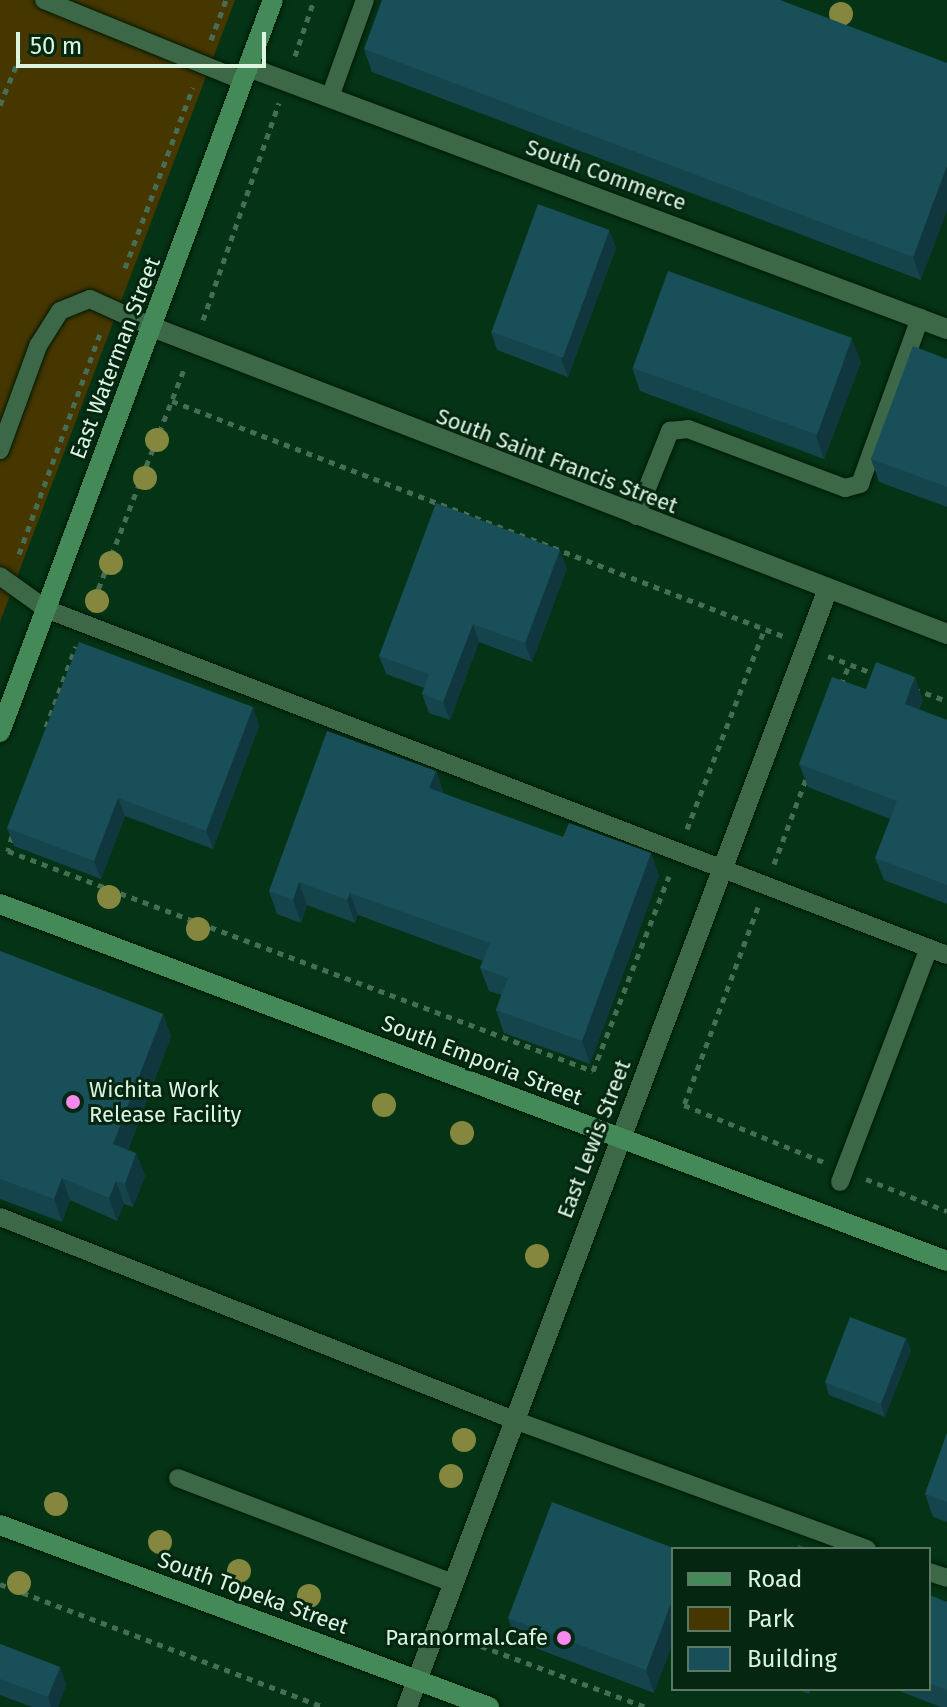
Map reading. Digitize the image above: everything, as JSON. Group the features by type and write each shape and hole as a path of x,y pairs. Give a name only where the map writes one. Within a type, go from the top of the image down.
{"street":[{"name":"East Waterman Street","path":"0,732 273,0"},
{"name":"South Commerce","path":"246,74 286,81 330,97 947,329"},
{"name":"South Saint Francis Street","path":"152,327 193,346 947,634"},
{"name":"East Lewis Street","path":"407,1707 828,589"},
{"name":"South Emporia Street","path":"0,904 947,1261"},
{"name":"South Topeka Street","path":"0,1525 489,1707"}],"lane":[{"path":"44,0 201,65 246,74"},
{"path":"330,97 365,0"},
{"path":"0,450 38,346 60,311 90,299 152,327"},
{"path":"636,516 670,431 688,429 845,488 860,484 920,318"},
{"path":"0,576 46,609 938,952 842,1176"},
{"path":"0,1217 514,1420 862,1547"},
{"path":"178,1478 453,1583"}],"path":[{"path":"125,268 226,0"},
{"path":"44,733 193,346 314,0"},
{"path":"0,105 19,59"},
{"path":"19,554 103,328"},
{"path":"172,401 765,628 891,680"},
{"path":"17,821 8,851 593,1071 765,628"},
{"path":"905,686 947,701"},
{"path":"684,1105 842,1176 947,1211"},
{"path":"0,1584 323,1707"},
{"path":"481,1646 646,1707"}],"green space":[{"path":"0,0 235,0 0,622"}],"building":[{"path":"382,0 780,0 947,63 947,166 913,257 364,49"},
{"path":"538,204 609,230 563,358 491,332"},
{"path":"668,271 852,338 817,435 633,368"},
{"path":"913,346 947,359 947,487 871,459"},
{"path":"436,503 560,550 525,643 473,624 443,702 422,694 429,674 379,656"},
{"path":"79,642 253,707 206,831 118,798 94,861 7,828"},
{"path":"876,662 915,677 905,704 947,720 947,885 875,858 897,801 799,764 832,677 866,689"},
{"path":"327,731 436,771 429,788 563,837 569,823 651,853 582,1041 496,1010 508,978 480,968 490,943 350,893 347,900 299,882 293,900 269,891"},
{"name":"Wichita Work Release Facility","path":"0,951 163,1014 113,1144 136,1153 125,1184 116,1181 109,1198 62,1178 54,1199 0,1179"},
{"path":"850,1317 906,1339 881,1404 825,1382"},
{"path":"947,1433 947,1502 925,1494"},
{"path":"552,1502 671,1547 671,1603 646,1670 508,1618"},
{"path":"931,1596 947,1602 947,1690 931,1684"},
{"path":"0,1644 60,1667 48,1697 0,1679"}],"place":[{"name":"Wichita Work Release Facility","path":"73,1102"},
{"name":"Paranormal.Cafe","path":"564,1638"}]}
